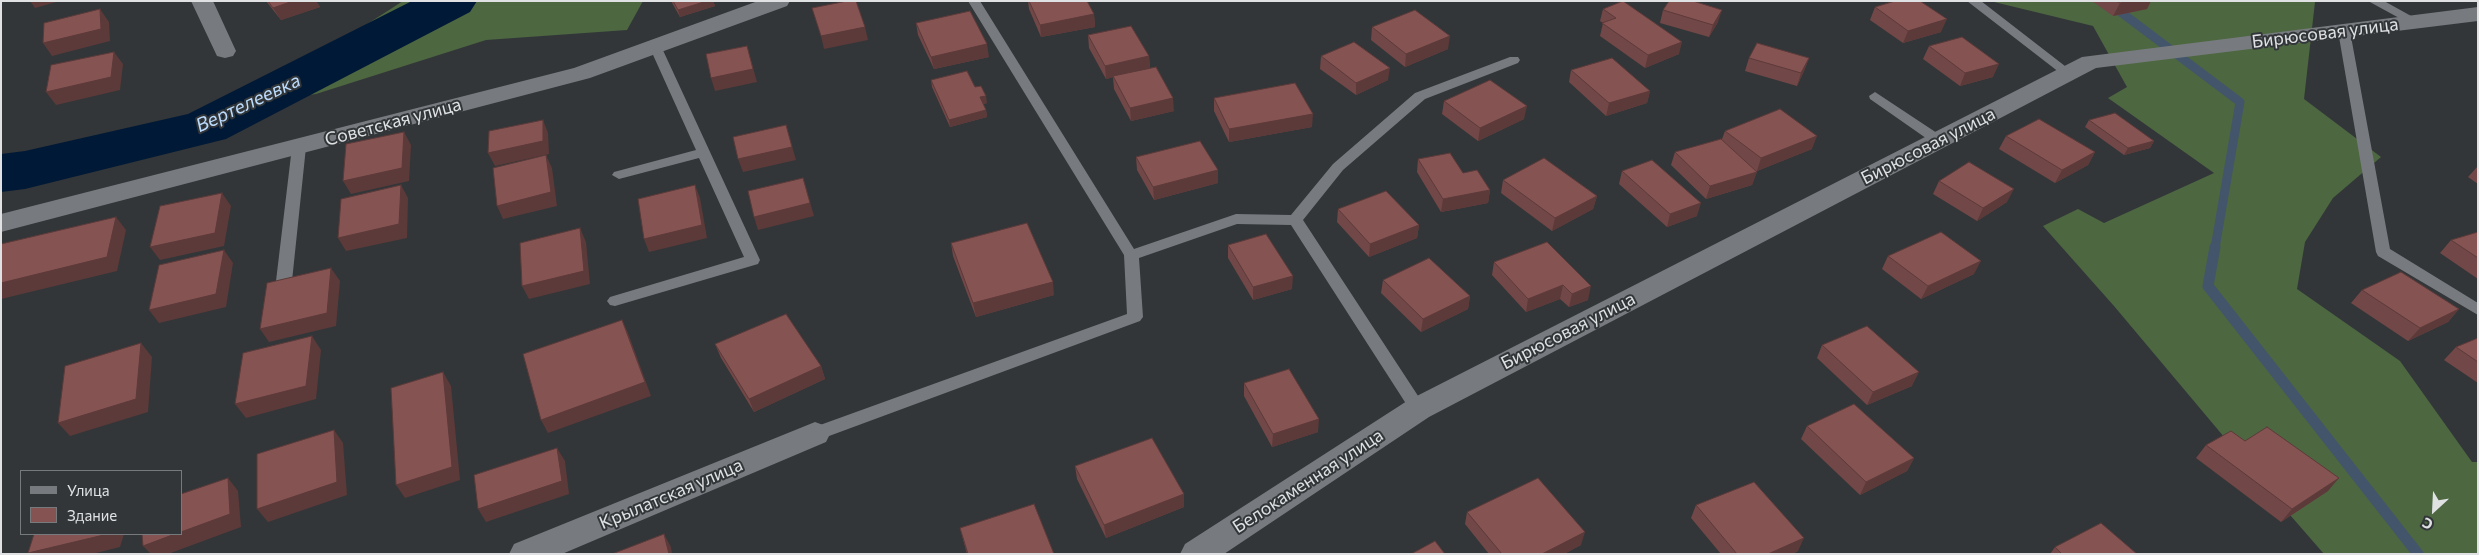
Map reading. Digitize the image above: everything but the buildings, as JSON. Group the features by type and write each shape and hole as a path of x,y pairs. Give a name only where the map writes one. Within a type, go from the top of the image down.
{"street":[{"path":"202,1 225,51"},
{"name":"Советская улица","path":"1,223 582,73 779,1"},
{"name":"Бирюсовая улица","path":"1418,409 2090,62 2478,14"},
{"name":"Белокаменная улица","path":"1198,554 1418,409"},
{"name":"Крылатская улица","path":"526,554 815,434"}],"lane":[{"path":"815,434 1135,317 1131,255 974,1"},
{"path":"1973,1 2068,73"},
{"path":"2374,1 2416,22"},
{"path":"2344,31 2383,252 2478,310"},
{"path":"614,301 753,260 656,46"},
{"path":"1295,220 1338,168 1420,96 1514,60"},
{"path":"1875,96 1938,140"},
{"path":"284,281 299,147"},
{"path":"619,175 704,152"},
{"path":"1131,255 1236,219 1295,220"},
{"path":"1295,220 1418,409"}],"green space":[{"path":"403,1 643,1 627,30 486,40 316,94 279,99 288,75"},
{"path":"1990,1 2315,2 2304,99 2381,157 2333,198 2305,242 2297,289 2400,361 2472,462 2478,462 2478,554 2324,554 2114,306 2043,226 2078,209 2104,223 2214,173 2108,98 2127,87 2093,26"}],"waterway":[{"name":"Вертелеевка","path":"1,173 25,170 206,127 452,1"},
{"path":"2106,1 2240,102 2215,248"},
{"path":"2215,247 2208,286 2418,554"}]}
